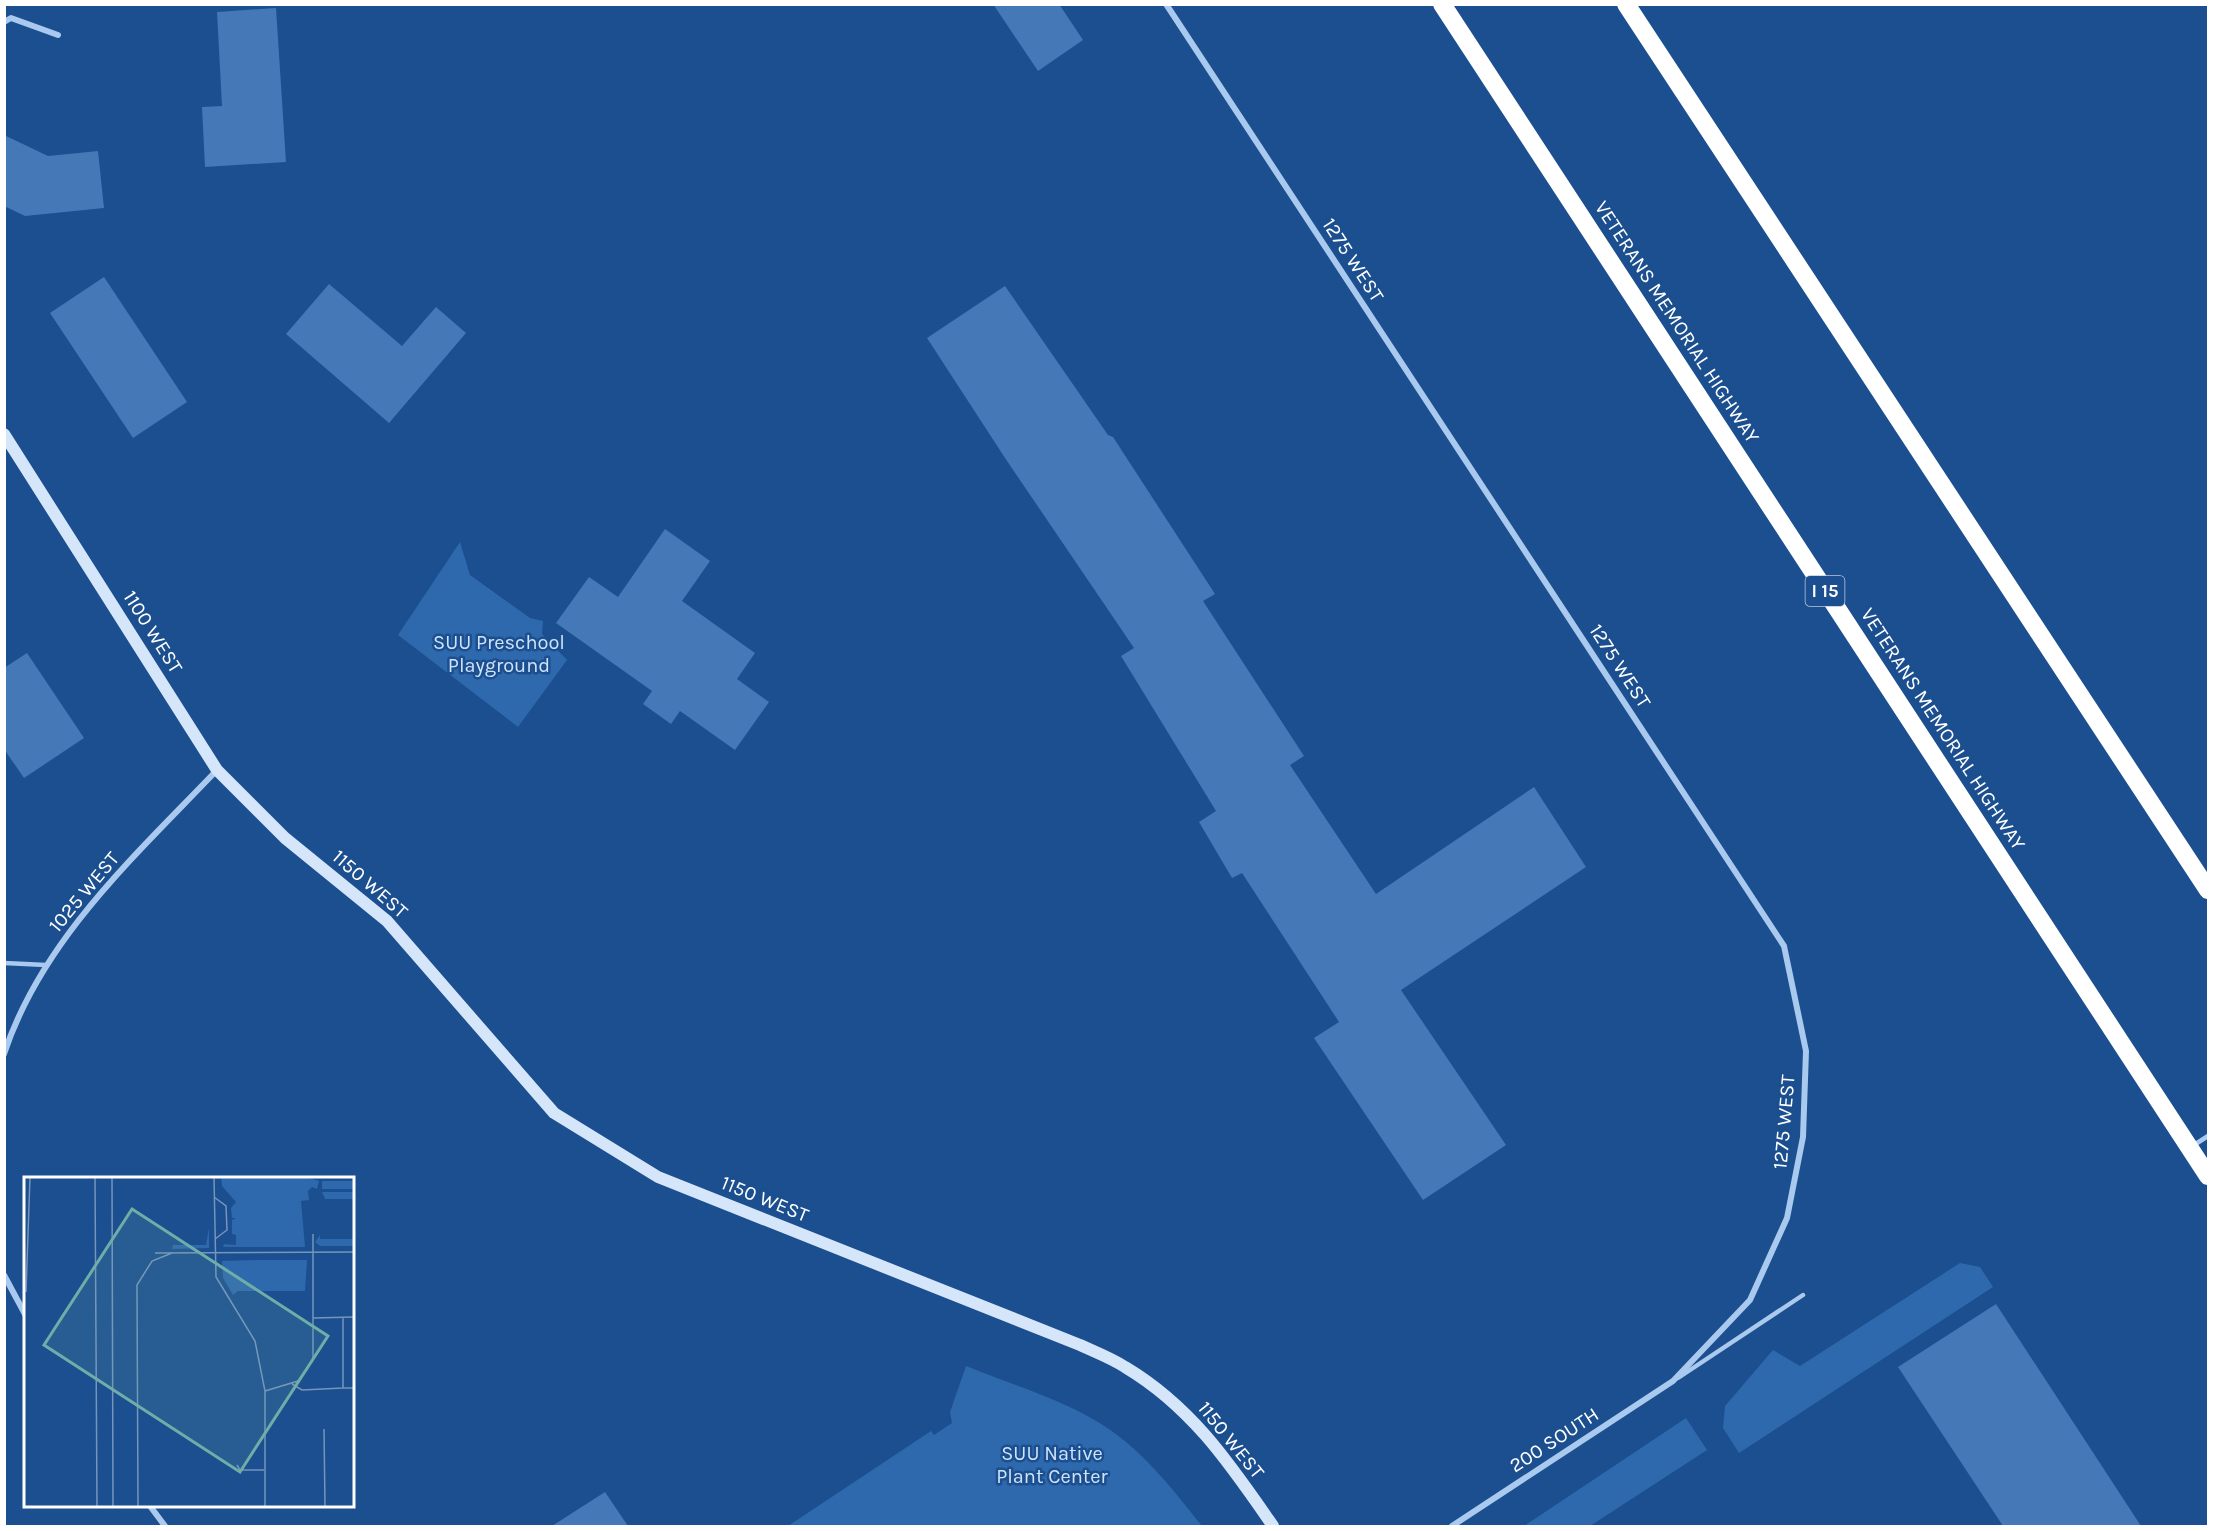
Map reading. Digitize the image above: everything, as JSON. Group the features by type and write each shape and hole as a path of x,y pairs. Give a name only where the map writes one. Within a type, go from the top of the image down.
{"highway":[{"name":"VETERANS MEMORIAL HIGHWAY","path":"1442,4 2208,1176"},
{"path":"1626,4 2208,890"}],"street":[{"name":"1275 WEST","path":"1166,4 1785,946 1806,1051 1803,1137 1787,1218 1750,1300 1673,1381"},
{"path":"4,22 11,18 58,35"},
{"name":"1100 WEST","path":"4,434 217,770 285,838"},
{"name":"1025 WEST","path":"4,1053 15,1021 46,965 96,897 217,770"},
{"name":"1150 WEST","path":"285,838 387,921 554,1113 658,1177 1080,1345 1124,1366 1159,1390 1195,1421 1217,1447 1273,1527"},
{"path":"4,1275 24,1312"},
{"name":"200 SOUTH","path":"1452,1527 1673,1381"},
{"path":"151,1507 165,1527"}],"lane":[{"path":"4,963 46,965"},
{"path":"2190,1148 2208,1136"},
{"path":"1673,1381 1803,1295"}],"green space":[{"name":"SUU Preschool Playground","path":"460,542 470,575 530,618 543,621 542,634 567,660 518,727 398,635"},
{"path":"1960,1263 1980,1267 1993,1287 1739,1453 1723,1428 1725,1406 1773,1350 1800,1366"},
{"name":"SUU Native Plant Center","path":"966,1366 1083,1413 1114,1432 1142,1456 1202,1526 788,1526 931,1431 934,1435 952,1423 950,1412"},
{"path":"1686,1418 1707,1450 1590,1526 1524,1526"}],"building":[{"path":"993,4 1059,4 1083,40 1038,71"},
{"path":"276,8 286,162 205,167 202,107 222,106 217,12"},
{"path":"4,135 48,156 98,151 104,208 25,216 4,206"},
{"path":"104,277 187,402 133,438 50,313"},
{"path":"329,284 402,346 436,307 466,333 389,423 286,334"},
{"path":"1005,286 1108,435 1113,437 1215,594 1203,601 1304,756 1290,765 1376,894 1534,787 1586,867 1401,990 1506,1145 1423,1200 1314,1038 1339,1022 1242,873 1232,878 1199,822 1216,811 1121,656 1134,648 927,338"},
{"path":"665,529 710,561 682,601 755,653 737,679 769,702 735,750 680,711 671,724 643,704 652,691 556,623 589,577 618,597"},
{"path":"27,653 84,738 24,778 4,749 4,668"},
{"path":"1996,1304 2141,1526 2003,1526 1898,1367"},
{"path":"605,1492 628,1526 552,1526"}]}
